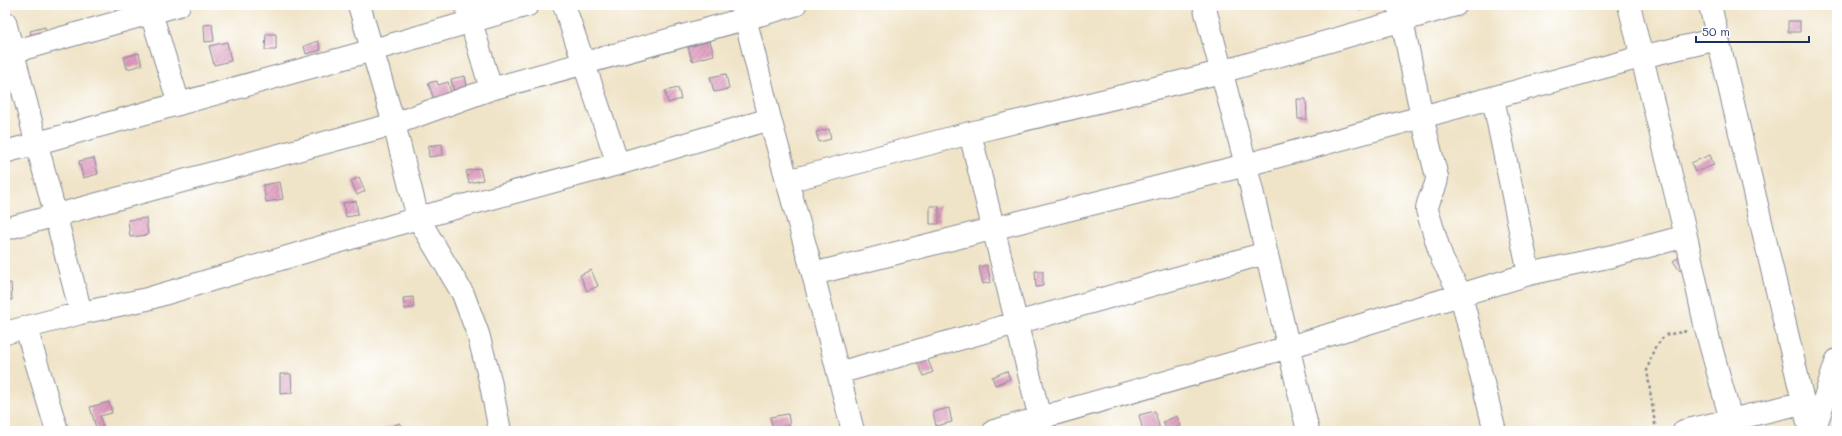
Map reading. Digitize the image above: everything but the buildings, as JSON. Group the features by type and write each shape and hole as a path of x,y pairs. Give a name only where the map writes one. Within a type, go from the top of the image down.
{"street":[{"path":"9,53 179,5"},
{"path":"360,5 394,124 418,218 463,294 482,349 500,431"},
{"path":"5,152 373,50 469,14 528,5"},
{"path":"564,5 618,164"},
{"path":"5,229 394,124 491,89 584,64 744,12 795,5"},
{"path":"1204,5 1246,165 1308,431"},
{"path":"787,181 970,133 1221,72 1401,12 1456,5"},
{"path":"1629,5 1686,236 1706,329 1733,425"},
{"path":"1710,5 1802,404 1810,431"},
{"path":"744,12 770,119 853,431"},
{"path":"1401,12 1422,117 1437,177 1436,186 1428,202 1427,210 1442,259 1461,295 1496,431"},
{"path":"150,13 179,104"},
{"path":"469,14 491,89"},
{"path":"5,22 9,53 37,143 82,312"},
{"path":"812,274 1246,165 1641,57 1718,39"},
{"path":"1493,98 1529,274"},
{"path":"5,333 82,312 147,299 418,218 618,164 770,119"},
{"path":"970,133 1041,425"},
{"path":"994,431 1041,425 1289,347 1529,274 1612,256 1686,236"},
{"path":"838,373 1266,253"},
{"path":"26,328 57,431"},
{"path":"1814,431 1837,360"},
{"path":"1684,431 1733,425 1802,404"}],"path":[{"path":"1656,431 1647,370 1654,349 1665,335 1706,329"}]}
